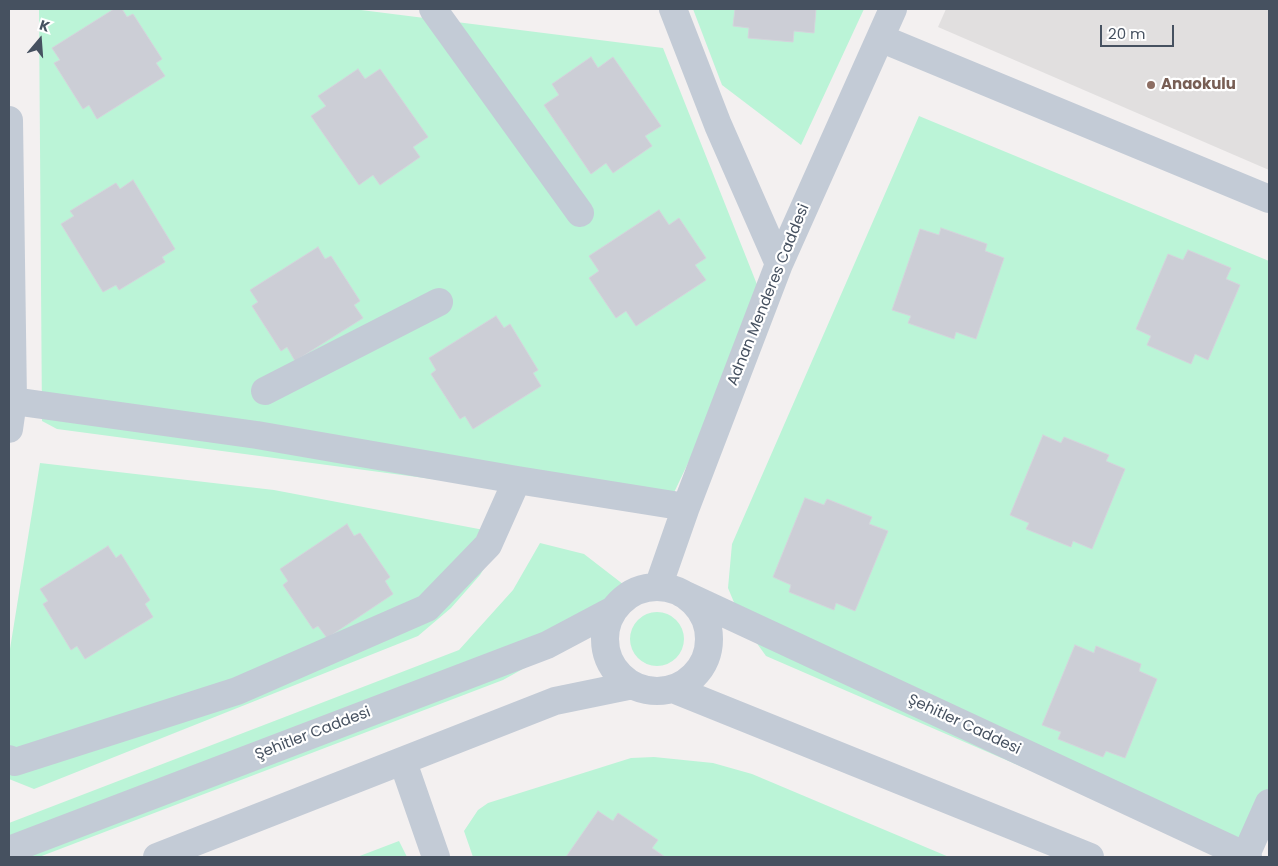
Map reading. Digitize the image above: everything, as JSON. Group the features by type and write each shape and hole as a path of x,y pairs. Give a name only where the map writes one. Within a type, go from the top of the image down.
{"street":[{"path":"433,9 580,213"},
{"path":"673,9 718,125 779,264"},
{"name":"Adnan Menderes Caddesi","path":"669,590 686,507 779,264 893,9"},
{"path":"880,38 1269,199"},
{"path":"9,120 13,401 9,429"},
{"path":"264,391 440,302"},
{"path":"13,401 257,435 686,507"},
{"path":"9,759 15,762 237,691 427,608 488,545 517,480"},
{"path":"641,590 669,590 695,604 704,618 708,635 707,652 700,668 688,681 673,688 659,691 646,690 633,685 619,675 609,660 605,643 606,626 613,610 626,597 641,590"},
{"name":"Şehitler Caddesi","path":"669,590 1246,857"},
{"name":"Şehitler Caddesi","path":"9,850 547,645 613,610"},
{"path":"157,857 555,701 633,685"},
{"path":"673,688 1090,857"},
{"path":"403,762 436,857"},
{"path":"1246,857 1269,803"}],"shaded area":[{"name":"Anaokulu","path":"946,9 1269,9 1269,170 938,27"}],"green space":[{"path":"39,9 353,9 663,48 758,287 760,312 670,501 657,509 57,429 42,421"},
{"path":"693,9 864,9 801,145 722,85"},
{"path":"919,116 1269,261 1269,802 1230,857 766,656 743,624 728,588 732,544"},
{"path":"40,463 274,490 505,534 480,575 451,608 418,636 34,789 9,779 9,655"},
{"path":"540,543 584,554 628,588 548,655 503,680 39,857 9,857 9,823 459,650 513,590"},
{"path":"657,612 667,614 676,620 682,629 684,639 682,649 676,658 667,664 657,666 647,664 638,658 632,649 630,639 632,629 638,620 647,614"},
{"path":"654,757 713,763 752,774 949,857 473,857 464,831 478,810 488,803 631,758"},
{"path":"399,841 407,857 357,857"}],"building":[{"path":"114,9 122,9 127,17 133,14 162,59 156,63 165,76 97,119 89,105 83,109 54,63 60,60 52,48"},
{"path":"735,9 816,9 814,33 794,31 793,42 748,38 749,28 733,26"},
{"path":"591,57 598,68 613,57 661,126 645,136 652,146 613,173 606,163 591,174 544,105 559,95 552,84"},
{"path":"358,69 365,79 380,69 428,137 413,147 420,157 380,185 373,175 359,185 311,116 326,106 318,96"},
{"path":"133,180 175,249 162,257 165,262 119,290 116,285 103,292 61,224 74,216 70,211 116,183 120,189"},
{"path":"659,210 669,225 679,218 706,258 695,265 706,280 636,326 626,311 616,318 589,278 599,271 589,256"},
{"path":"941,228 987,244 985,251 1004,258 976,339 956,332 954,339 908,323 911,316 892,310 920,229 939,235"},
{"path":"318,247 325,259 331,256 360,301 354,305 363,318 295,361 287,347 281,351 252,306 258,302 250,290"},
{"path":"1188,250 1231,268 1226,279 1240,285 1208,360 1195,354 1191,364 1147,345 1151,336 1136,329 1168,254 1183,260"},
{"path":"496,316 504,328 510,324 538,370 533,373 541,386 473,429 465,416 460,419 431,374 436,370 429,358"},
{"path":"1043,435 1061,443 1064,437 1109,455 1106,461 1125,469 1092,549 1073,541 1071,547 1026,529 1029,523 1010,515"},
{"path":"805,498 824,505 827,499 872,517 869,524 888,531 855,611 836,603 834,610 789,592 791,585 773,577"},
{"path":"347,524 354,536 360,533 390,577 385,581 393,594 327,638 318,626 313,629 283,585 288,581 280,569"},
{"path":"108,546 116,558 121,554 150,600 145,604 153,617 85,659 77,646 71,650 43,604 48,601 40,589"},
{"path":"1075,645 1094,653 1096,646 1141,664 1139,671 1157,679 1125,758 1106,751 1103,757 1058,739 1061,732 1042,725"},
{"path":"598,811 613,821 618,813 658,840 652,848 665,857 566,857"}],"place":[{"name":"Anaokulu","path":"1151,85"}]}
